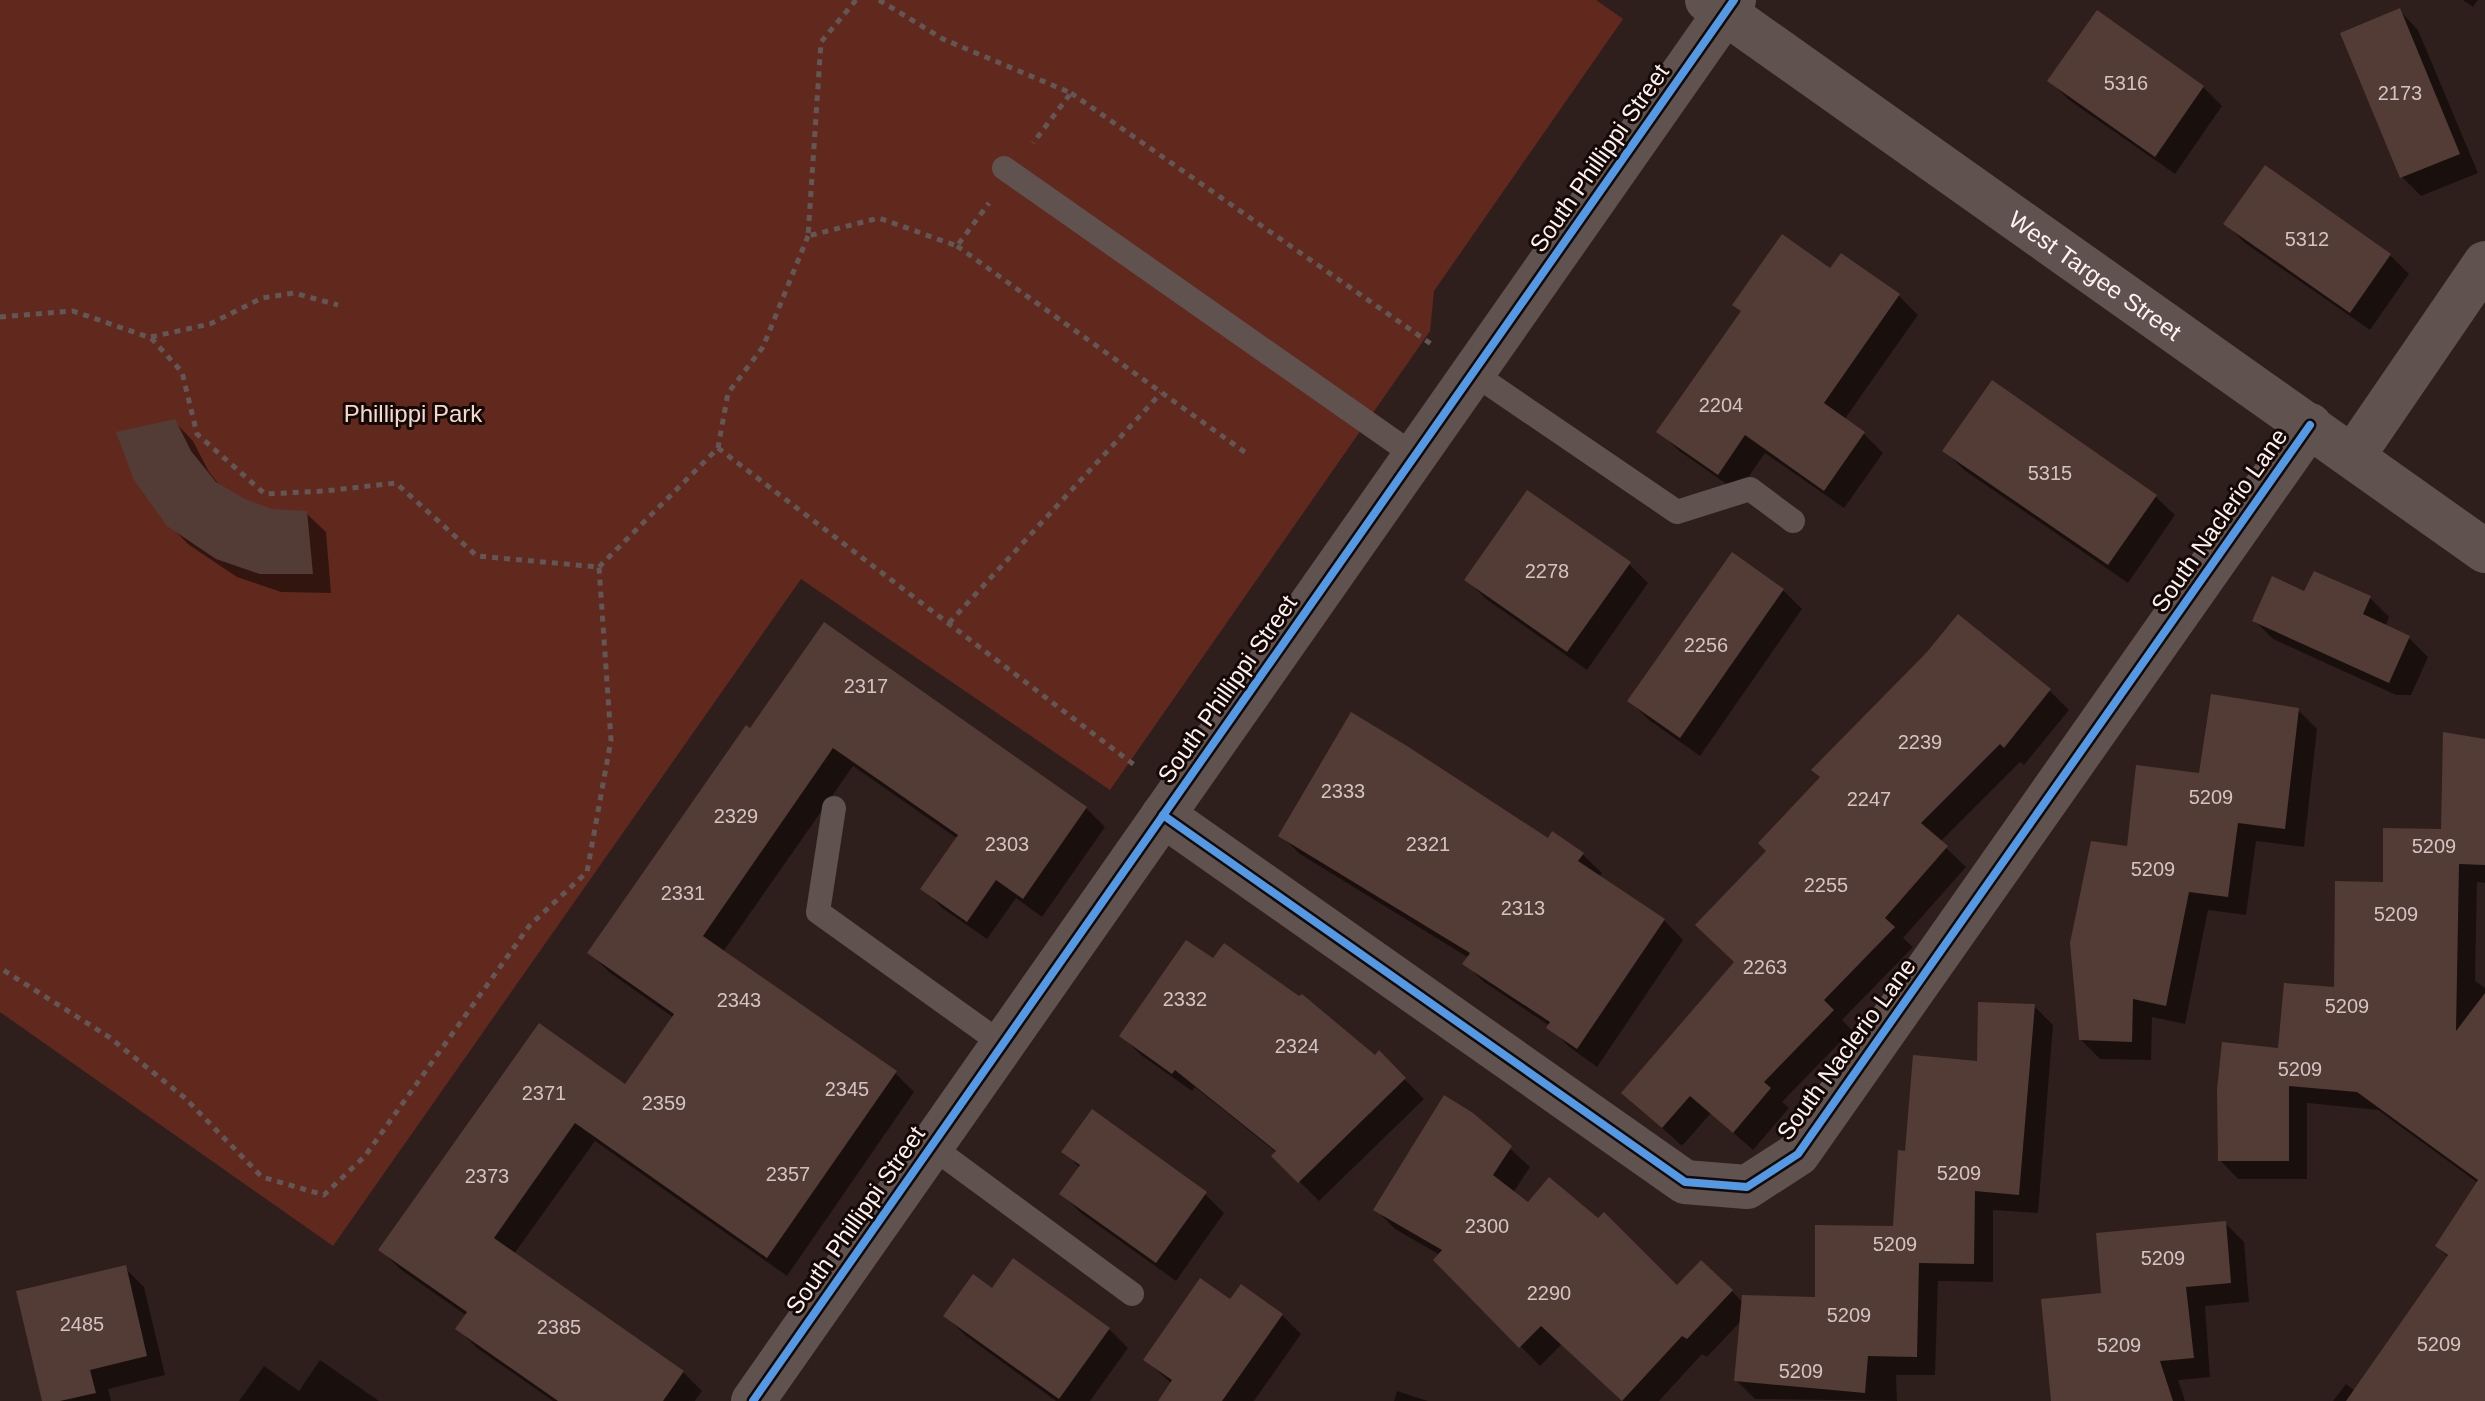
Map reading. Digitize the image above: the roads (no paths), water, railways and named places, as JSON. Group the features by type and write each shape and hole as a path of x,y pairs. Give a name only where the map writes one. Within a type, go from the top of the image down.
{"street":[{"name":"South Phillippi Street","path":"753,1401 1473,373 1722,4"},
{"name":"West Targee Street","path":"1722,4 2485,551"},
{"path":"2353,456 2485,263"},
{"name":"South Naclerio Lane","path":"1169,806 1685,1182 1747,1187 1798,1154 2310,425"}],"lane":[{"path":"1008,170 1415,456"},
{"path":"1473,373 1677,512 1750,489 1793,521"},
{"path":"834,808 818,912 1002,1044"},
{"path":"931,1146 1132,1294"}],"park label":[{"name":"Phillippi Park","path":"413,413"}]}
